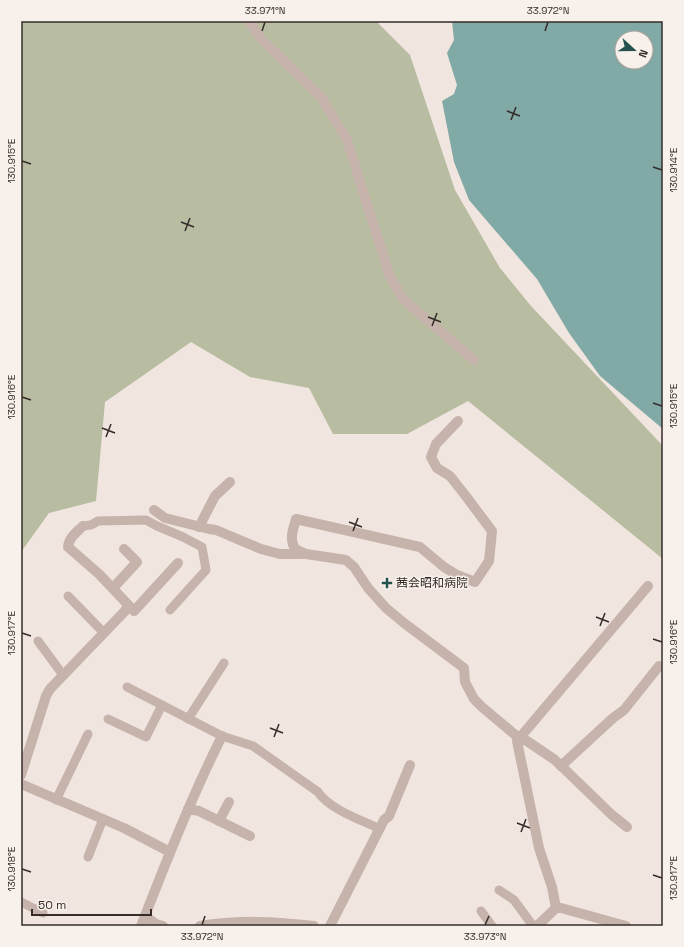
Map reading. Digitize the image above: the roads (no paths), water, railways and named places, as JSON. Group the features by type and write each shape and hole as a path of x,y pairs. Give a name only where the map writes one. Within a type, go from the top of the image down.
{"street":[{"path":"249,21 260,40 321,97 347,140 390,277 404,300 474,360"},
{"path":"306,554 294,549 291,542 296,519 420,547 444,567 457,575 475,582 489,561 492,531 450,476 437,468 432,457 436,444 458,421"},
{"path":"199,527 215,496 230,482"},
{"path":"154,510 165,518 220,531 260,548 280,554 306,554 346,560 354,567 368,588 386,608 464,668 465,682 474,699 519,738 527,741 555,760 612,815 627,827"},
{"path":"83,526 71,538 68,547 113,588 134,611 178,563"},
{"path":"113,588 137,562 124,549"},
{"path":"556,908 552,886 540,848 517,741 648,586"},
{"path":"21,775 46,696 63,675 125,611 128,605"},
{"path":"561,766 613,718 624,710 659,666"},
{"path":"163,926 143,921 203,774 222,736"},
{"path":"330,926 384,820 389,816 410,765"},
{"path":"21,784 124,828 170,852"},
{"path":"219,821 228,802"},
{"path":"188,810 199,811 250,836"},
{"path":"537,926 556,908 567,909 626,926"},
{"path":"200,926 235,922 281,922 314,926"}],"lane":[{"path":"150,521 154,510"},
{"path":"83,526 91,525 98,521 146,520 202,547 206,570 170,610"},
{"path":"68,596 104,633"},
{"path":"38,641 63,675"},
{"path":"188,719 224,663"},
{"path":"126,687 222,736 252,746 318,792 322,798 336,808 380,829"},
{"path":"108,719 146,737 162,705"},
{"path":"56,800 88,734"},
{"path":"88,857 103,819"},
{"path":"499,890 514,900 533,926"},
{"path":"21,902 43,913"},
{"path":"481,912 492,926"}],"water":[{"path":"452,21 663,21 663,429 600,376 569,333 537,279 469,200 454,162 442,101 454,94 457,85 447,53 454,40"}],"place":[{"name":"茜会昭和病院","path":"387,583"}]}
